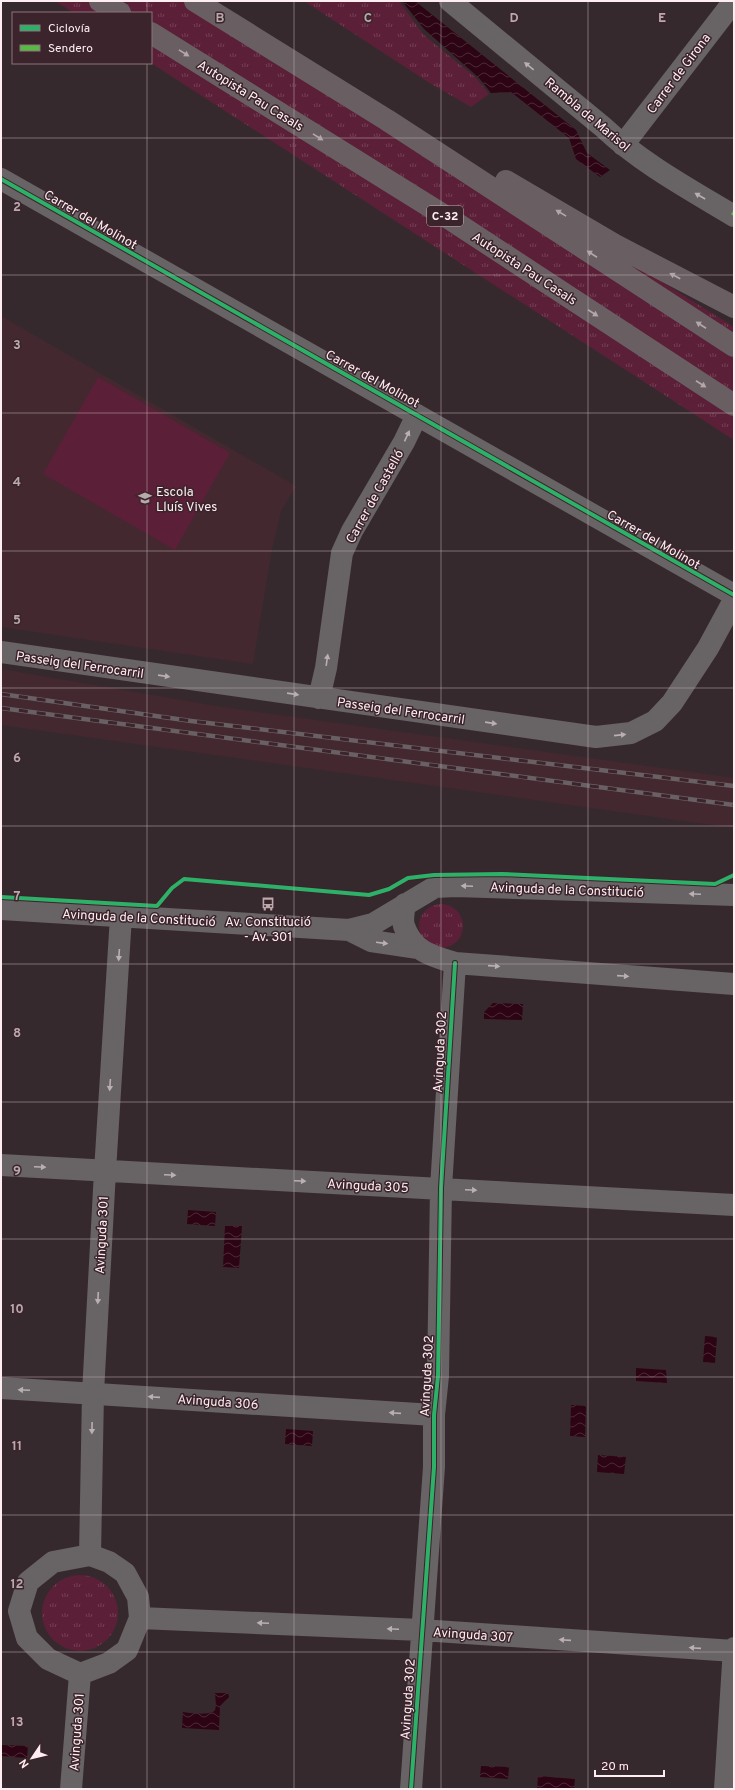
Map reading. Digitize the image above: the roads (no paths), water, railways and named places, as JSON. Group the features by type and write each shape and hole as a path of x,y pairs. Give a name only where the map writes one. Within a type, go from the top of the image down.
{"highway":[{"path":"100,1 118,12"},
{"path":"196,1 387,120 734,346"},
{"name":"Autopista Pau Casals","path":"152,33 453,221 734,405"},
{"path":"268,45 373,101 615,245 734,307"}],"street":[{"name":"Rambla de Marisol","path":"450,1 603,126 623,146 671,179 733,214"},
{"name":"Carrer de Girona","path":"623,146 734,1"},
{"name":"Carrer del Molinot","path":"1,179 734,595"},
{"name":"Carrer de Castelló","path":"319,698 326,668 342,553 352,531 404,442 417,415"},
{"name":"Passeig del Ferrocarril","path":"1,652 596,737 631,733 654,721 672,703 708,648 734,600"},
{"name":"Avinguda de la Constitució","path":"1,909 349,930 373,924 435,887 456,886 734,895"},
{"path":"405,904 404,925 418,948"},
{"name":"Avinguda 301","path":"90,1555 93,1393 104,1171 121,916"},
{"name":"Avinguda de la Constitució","path":"349,930 371,941 418,948 423,953 455,963 734,984"},
{"name":"Avinguda 302","path":"411,1789 434,1468 434,1415 438,1376 441,1188 455,963"},
{"name":"Avinguda 305","path":"1,1165 734,1205"},
{"name":"Avinguda 306","path":"1,1388 434,1415"},
{"path":"90,1555 109,1562 125,1573 138,1597 140,1618 127,1650 109,1663 80,1674 48,1659 26,1638 10,1610 28,1582 53,1562 90,1555"},
{"name":"Avinguda 307","path":"140,1618 422,1630 734,1651"},
{"path":"725,1789 734,1648"},
{"name":"Avinguda 301","path":"71,1789 80,1674"}],"water":[{"path":"402,1 415,1 576,130 587,153 610,170 600,177 576,159 569,138 511,92 491,93 479,78 424,29"},
{"path":"493,1003 523,1004 522,1020 484,1019 484,1012"},
{"path":"188,1210 216,1212 215,1226 187,1224"},
{"path":"225,1226 242,1226 239,1268 223,1267"},
{"path":"705,1336 717,1337 715,1363 703,1362"},
{"path":"636,1368 666,1370 667,1383 636,1381"},
{"path":"571,1405 586,1406 585,1437 570,1436"},
{"path":"286,1429 313,1431 312,1446 285,1444"},
{"path":"598,1455 626,1457 624,1474 597,1472"},
{"path":"215,1693 228,1693 229,1697 220,1706 219,1730 182,1728 183,1712 205,1714 215,1710"},
{"path":"1,1745 28,1746 27,1758 1,1756"},
{"path":"481,1766 509,1767 508,1779 480,1777"},
{"path":"538,1776 575,1779 574,1789 537,1789"}],"railway":[{"path":"1,694 191,721 734,786"},
{"path":"1,708 734,805"}],"place":[{"name":"Escola Lluís Vives","path":"145,498"},
{"name":"Av. Constitució - Av. 301","path":"268,904"}]}
